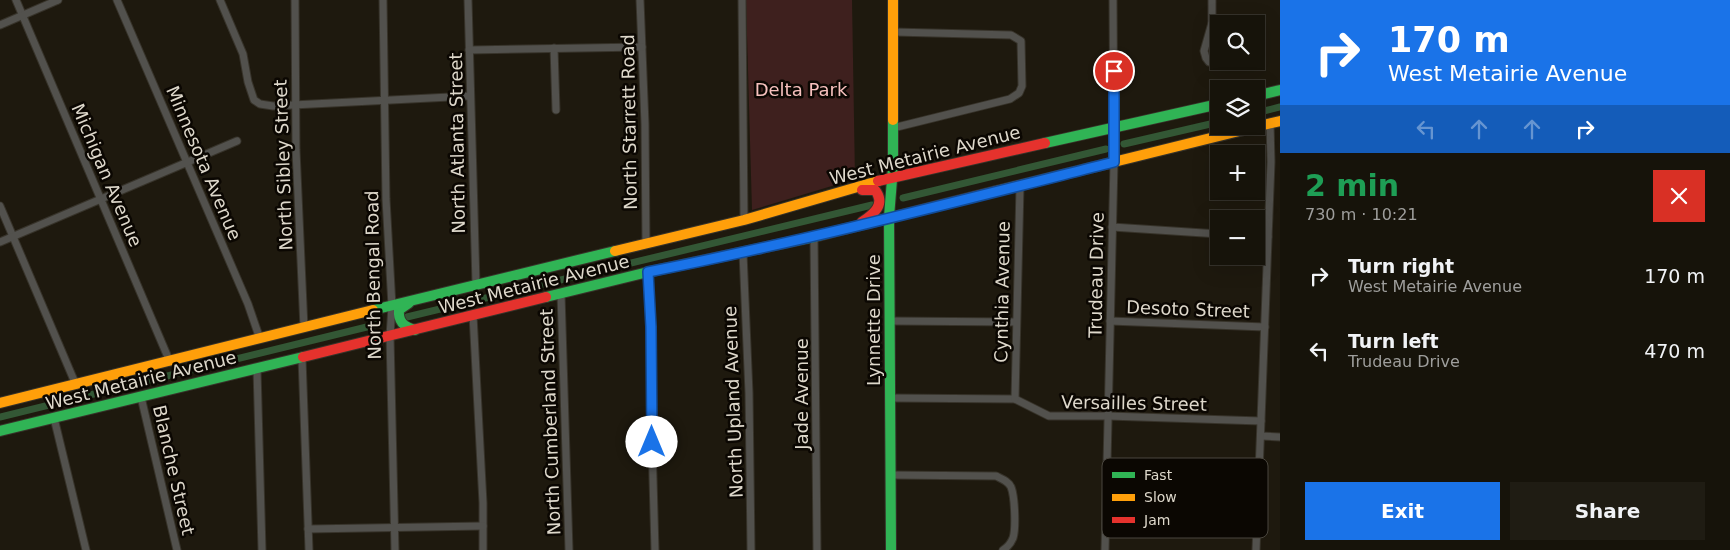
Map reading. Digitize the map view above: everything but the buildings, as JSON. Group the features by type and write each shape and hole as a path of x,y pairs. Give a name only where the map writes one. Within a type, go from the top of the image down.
{"main road":[{"name":"Lynnette Drive","path":"891,550 889,218 893,177 893,0"},
{"path":"1265,94 1280,90"},
{"name":"West Metairie Avenue","path":"0,402 76,385 476,284 744,220 893,177 1210,106"},
{"name":"West Metairie Avenue","path":"0,431 648,272 814,238 1275,122"},
{"path":"845,230 868,218 878,209 881,200 880,194 875,190 848,190"},
{"path":"414,300 405,304 399,310 398,316 400,324 415,330"}],"street":[{"name":"Michigan Avenue","path":"16,0 170,362"},
{"path":"0,25 58,0"},
{"name":"Minnesota Avenue","path":"117,0 248,304 260,339"},
{"path":"220,0 243,54 248,82 254,100 260,104 273,106 470,96"},
{"name":"North Sibley Street","path":"294,0 296,150 304,328"},
{"name":"North Bengal Road","path":"383,0 386,199 392,306 390,336 395,550"},
{"name":"North Atlanta Street","path":"468,0 476,284"},
{"name":"North Starrett Road","path":"640,0 645,124 646,244"},
{"path":"742,0 744,220"},
{"name":"Trudeau Drive","path":"1107,458 1114,162 1113,0"},
{"path":"1212,0 1212,15"},
{"path":"1210,30 1204,51 1206,58 1210,62"},
{"path":"893,128 1010,99 1019,93 1022,86 1021,41 1011,35 894,32"},
{"path":"469,50 642,47"},
{"path":"554,48 556,110"},
{"path":"1260,458 1271,162 1275,122"},
{"path":"0,242 238,140"},
{"path":"1271,162 1280,163"},
{"name":"Cynthia Avenue","path":"1015,399 1020,186"},
{"path":"0,206 76,385"},
{"path":"1112,227 1210,233"},
{"name":"Jade Avenue","path":"814,238 817,550"},
{"name":"North Upland Avenue","path":"743,253 749,393 751,550"},
{"path":"648,272 656,550"},
{"name":"North Cumberland Street","path":"561,294 569,550"},
{"path":"473,315 484,503 483,550"},
{"path":"890,321 1016,322"},
{"name":"Desoto Street","path":"1110,322 1264,327"},
{"path":"302,358 309,550"},
{"path":"257,369 262,550"},
{"name":"Blanche Street","path":"141,397 177,550"},
{"name":"Versailles Street","path":"890,398 1015,399 1050,416 1261,421"},
{"path":"54,418 86,550"},
{"path":"1261,436 1280,437"},
{"path":"890,474 996,476 1004,479 1011,486 1014,501 1014,518 1012,539 1003,550"},
{"path":"308,529 483,526"}],"green space":[{"name":"Delta Park","path":"746,0 852,0 855,179 752,210"}],"waterway":[{"path":"1265,111 1280,107"},
{"path":"1124,144 1210,124"},
{"path":"903,198 1106,149"},
{"path":"407,317 872,205"},
{"path":"0,417 379,324"}],"traffic: fast":[{"path":"1265,94 1280,90"},
{"path":"1045,143 1210,106"},
{"path":"891,550 889,217 893,167 893,120"},
{"path":"546,297 648,272 845,229"},
{"path":"373,310 615,251"},
{"path":"409,303 399,310 400,318 405,326 415,330"},
{"path":"0,431 303,357"}],"traffic: slow":[{"path":"893,0 893,120"},
{"path":"996,191 1280,121"},
{"path":"615,251 744,220 878,181"},
{"path":"0,403 373,310"}],"traffic: jam":[{"path":"878,181 1045,143"},
{"path":"862,190 875,190 879,200 879,204 871,216 862,222"},
{"path":"845,229 996,191"},
{"path":"303,357 546,297"}],"route":[{"path":"652,442 651,327 648,272 814,238 1114,162 1114,71"}]}
